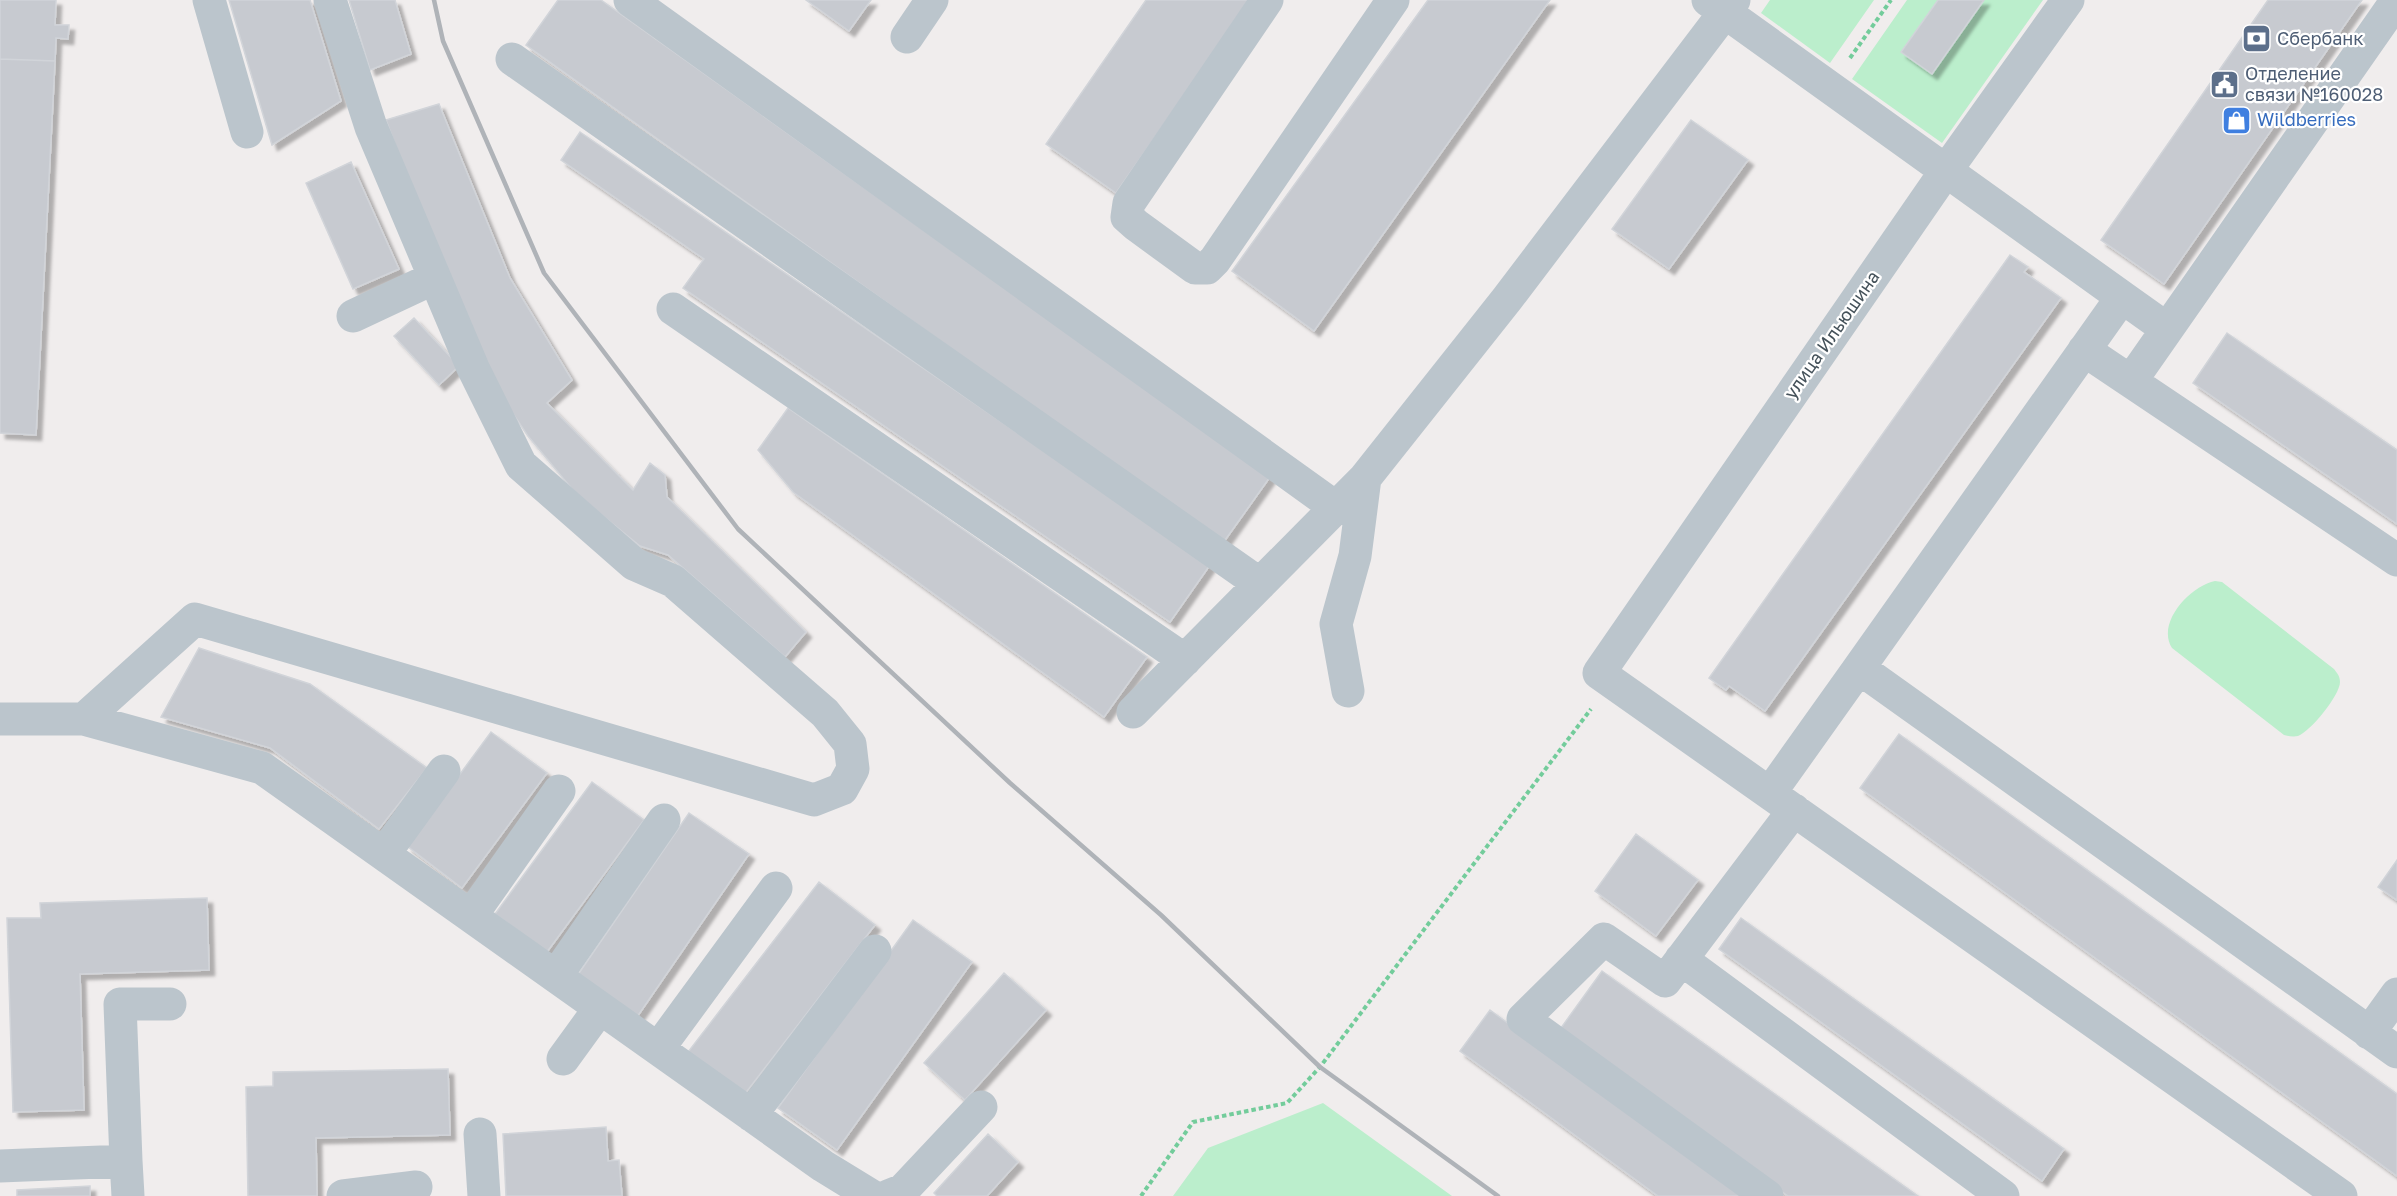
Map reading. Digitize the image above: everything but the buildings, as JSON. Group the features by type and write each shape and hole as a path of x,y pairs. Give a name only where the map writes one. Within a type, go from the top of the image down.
{"street":[{"path":"209,0 247,132"},
{"path":"84,719 195,619 814,800 842,789 853,769 850,744 825,713 673,581 634,564 521,465 473,368 371,127 330,0"},
{"path":"630,0 1335,507"},
{"path":"907,37 932,0"},
{"path":"1268,0 1129,203 1127,217 1195,268 1206,268 1215,260 1392,0"},
{"name":"улица Ильюшина","path":"1599,673 1945,171 2068,0"},
{"path":"2131,381 2397,0"},
{"path":"1133,712 1365,478 1507,299 1722,4 1828,89 2167,329"},
{"path":"512,59 1260,584"},
{"path":"352,316 434,278"},
{"path":"1767,1196 1523,1019 1604,939 1665,981 1682,959 1782,802 1859,668 2122,297"},
{"path":"673,309 1185,660"},
{"path":"2084,350 2397,560"},
{"path":"1348,692 1336,624 1355,556 1365,478"},
{"path":"1859,668 2397,1053"},
{"path":"1599,673 2341,1196"},
{"path":"0,719 84,719 262,768 823,1166 872,1196"},
{"path":"384,855 444,771"},
{"path":"471,916 559,791"},
{"path":"556,976 664,820"},
{"path":"658,1049 776,888"},
{"path":"751,1115 875,951"},
{"path":"1682,959 2003,1196"},
{"path":"2369,1033 2397,994"},
{"path":"128,1196 120,1004 170,1004"},
{"path":"563,1059 600,1008"},
{"path":"888,1196 903,1190 981,1107"},
{"path":"480,1134 484,1196"},
{"path":"0,1166 126,1161"},
{"path":"343,1196 416,1187"}],"path":[{"path":"1828,89 1891,0"},
{"path":"1141,1196 1193,1122 1287,1103 1320,1067 1591,708 1599,673"}],"green space":[{"path":"1770,0 1874,0 1830,63 1761,13"},
{"path":"1907,0 2043,0 1942,143 1852,79"},
{"path":"2215,581 2222,582 2334,669 2338,675 2340,682 2335,695 2317,720 2304,733 2298,736 2284,735 2172,648 2168,638 2168,628 2178,607 2195,590"},
{"path":"1323,1103 1452,1196 1173,1196 1208,1148"}],"railway":[{"path":"434,0 443,41 544,273 738,529 1010,783 1161,915 1320,1067 1498,1196"}],"place":[{"name":"Сбербанк","path":"2256,39"},
{"name":"Отделение связи №160028","path":"2224,84"},
{"name":"Wildberries","path":"2236,120"}]}
